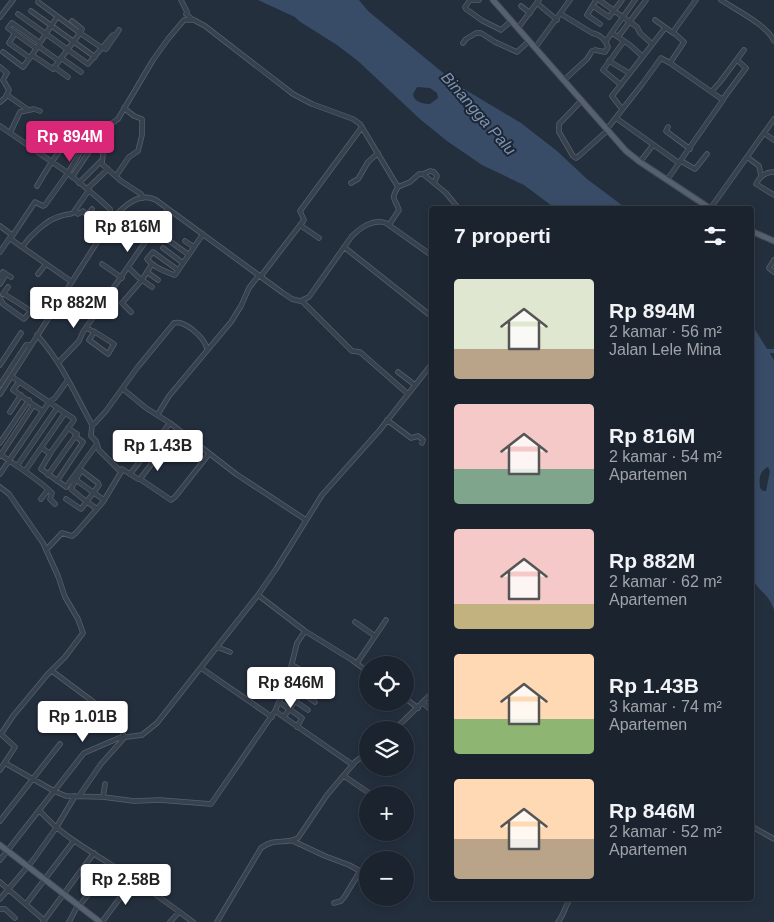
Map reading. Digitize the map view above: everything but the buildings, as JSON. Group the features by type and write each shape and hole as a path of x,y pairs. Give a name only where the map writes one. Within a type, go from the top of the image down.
{"main road":[{"path":"492,0 626,151 707,206"},
{"path":"754,232 774,241"},
{"path":"0,845 101,922"}],"street":[{"path":"0,17 13,0"},
{"path":"181,0 187,12 186,14 236,49 293,94 312,104 353,119 362,127 398,187"},
{"path":"479,0 472,0 465,7 466,9 483,21 502,30 511,21"},
{"path":"535,48 570,0"},
{"path":"600,24 587,14 598,0 630,21 652,44"},
{"path":"593,6 608,17 622,0"},
{"path":"606,41 635,0"},
{"path":"618,37 646,0"},
{"path":"673,33 696,0"},
{"path":"721,0 769,33 774,41"},
{"path":"518,28 538,1 557,20"},
{"path":"38,2 102,48 106,49 119,30"},
{"path":"521,6 530,13"},
{"path":"31,11 95,57"},
{"path":"18,14 88,64 102,48"},
{"path":"561,14 592,33 597,34 606,41 608,47 606,52 592,51 564,80"},
{"path":"3,52 23,67 57,16"},
{"path":"0,252 35,202 44,206 68,173 89,139 118,119 168,39 184,20 194,20"},
{"path":"655,20 684,42 670,63"},
{"path":"54,67 82,29 72,21"},
{"path":"38,46 12,23 8,28 80,72"},
{"path":"622,109 612,96 665,28"},
{"path":"463,43 466,39 479,32 517,52 529,41"},
{"path":"14,33 9,43 52,69 54,67 68,77"},
{"path":"612,33 642,56"},
{"path":"621,84 603,72 624,41"},
{"path":"712,91 744,50"},
{"path":"582,100 559,124 559,132 576,158 607,129 661,58 723,99"},
{"path":"667,180 746,68 737,60"},
{"path":"609,61 629,73"},
{"path":"0,67 7,73 4,80 9,90 0,102"},
{"path":"7,95 27,110"},
{"path":"116,176 129,158 138,151 142,135 143,120 124,108"},
{"path":"10,133 19,114 27,110 37,109 40,111"},
{"path":"616,118 653,145 695,169 707,154"},
{"path":"711,206 774,119"},
{"path":"0,126 68,173 116,215 129,230 136,225 151,234 163,238 189,255"},
{"path":"158,414 169,396 231,322 249,288 300,225 304,219 300,211 362,127"},
{"path":"668,127 666,131 690,149"},
{"path":"764,133 774,140"},
{"path":"37,186 52,162 73,136 77,135 89,139 103,153 101,161 79,183"},
{"path":"72,177 91,150 85,144"},
{"path":"640,162 653,145"},
{"path":"351,182 358,179 368,162 378,153"},
{"path":"362,157 368,162"},
{"path":"747,157 759,166 761,176"},
{"path":"101,161 116,176 141,194 143,198"},
{"path":"22,247 34,232 50,221 60,216 70,215 75,211 88,190 108,169"},
{"path":"389,225 399,210 393,200 398,187 410,182 416,176 430,171 434,172 437,176 434,183"},
{"path":"774,172 768,172 761,176 756,184 774,196"},
{"path":"423,174 446,193 457,206"},
{"path":"394,182 406,183"},
{"path":"4,378 11,376 112,218 129,202 143,198 152,198 290,298 302,301 352,351 360,352 408,394"},
{"path":"59,362 81,338 168,209"},
{"path":"87,215 92,210"},
{"path":"110,210 112,218"},
{"path":"75,211 78,214 83,211 104,232"},
{"path":"302,301 309,297 356,232 372,223 381,221 389,225 429,254"},
{"path":"300,225 319,238"},
{"path":"0,226 12,236 12,240 72,282"},
{"path":"178,270 153,252 147,259 164,272 167,271 174,275 178,270 189,255 203,234"},
{"path":"185,241 194,247"},
{"path":"344,247 429,314"},
{"path":"163,248 183,263"},
{"path":"774,260 769,268 774,272"},
{"path":"38,274 46,264"},
{"path":"102,264 122,278"},
{"path":"131,312 122,303 142,280 152,264"},
{"path":"129,268 152,287"},
{"path":"0,277 3,272 9,275 0,284"},
{"path":"147,272 158,280"},
{"path":"8,287 0,298 3,304 24,319 37,304 52,314"},
{"path":"4,294 31,311"},
{"path":"92,425 176,322 180,322 194,331 204,340 207,349"},
{"path":"86,328 95,332 114,344 108,354 89,340 93,332"},
{"path":"0,365 21,333"},
{"path":"38,335 59,362 92,425 91,436 99,450 120,470 122,469 140,479 171,500 209,454"},
{"path":"0,385 26,345 31,345"},
{"path":"0,860 84,753 112,740 142,735 152,729 258,596 329,486 387,420 429,368"},
{"path":"398,372 415,385"},
{"path":"11,376 74,418 41,468 48,475 66,487 97,444"},
{"path":"0,394 4,378"},
{"path":"0,474 49,402 68,380"},
{"path":"19,382 13,390 29,400 33,406 43,411"},
{"path":"123,389 248,483 306,520"},
{"path":"10,412 21,395"},
{"path":"0,443 29,400"},
{"path":"33,406 0,456 25,471 48,490 52,494 50,499 56,504"},
{"path":"17,466 57,408"},
{"path":"25,471 65,413"},
{"path":"387,420 411,438 417,435 423,440 422,443"},
{"path":"130,474 170,423"},
{"path":"57,481 83,442 75,436 77,434 68,428"},
{"path":"140,479 178,429"},
{"path":"48,475 75,436"},
{"path":"42,448 49,453 51,452"},
{"path":"66,499 80,510 86,501 93,493 99,483 81,470 71,489 86,501 97,509"},
{"path":"46,550 62,533 73,536 104,500 120,474 120,470"},
{"path":"76,480 104,500"},
{"path":"0,487 10,495 38,535 83,633 80,639 0,733 15,746 0,770"},
{"path":"41,499 48,490"},
{"path":"258,596 305,631 359,664"},
{"path":"356,662 386,620"},
{"path":"355,622 375,637"},
{"path":"5,763 32,780 66,796 103,796 134,801 160,800 211,804 272,717 287,683 297,643 305,631"},
{"path":"217,647 230,652"},
{"path":"292,665 329,686"},
{"path":"201,668 272,717"},
{"path":"52,671 121,723 124,737"},
{"path":"290,673 321,693"},
{"path":"284,718 312,676"},
{"path":"287,683 315,702"},
{"path":"283,693 308,710"},
{"path":"404,721 429,696"},
{"path":"279,702 302,718 297,727"},
{"path":"423,703 429,708"},
{"path":"414,705 418,708"},
{"path":"275,711 353,765"},
{"path":"0,899 28,866 77,796 124,737"},
{"path":"0,821 60,744"},
{"path":"293,841 300,836 318,808 359,760"},
{"path":"344,776 359,786"},
{"path":"103,796 105,784"},
{"path":"40,811 56,828 74,842 146,888 193,922"},
{"path":"754,828 774,839"},
{"path":"217,922 262,848 274,841 293,841 360,871 341,901 334,903"},
{"path":"26,904 74,842"},
{"path":"0,882 9,888 43,921 94,854"},
{"path":"146,888 150,881 155,878 153,871"},
{"path":"69,922 95,886 104,886 115,877"},
{"path":"101,922 134,880"},
{"path":"558,922 563,917 565,906 569,901"},
{"path":"0,909 4,909 15,918"},
{"path":"170,922 179,912"}],"water":[{"name":"Binangga Palu","path":"258,0 359,0 368,11 459,86 521,123 557,151 587,179 623,206 552,206 524,185 482,165 447,141 421,120 358,61 295,17","holes":["417,87 430,88 437,93 438,98 430,104 417,101 413,94"]},
{"path":"754,328 774,360 774,610 769,599 754,581","holes":["768,467 770,471 766,491 760,488 760,476"]}],"waterway":[{"path":"764,351 774,351"}]}
